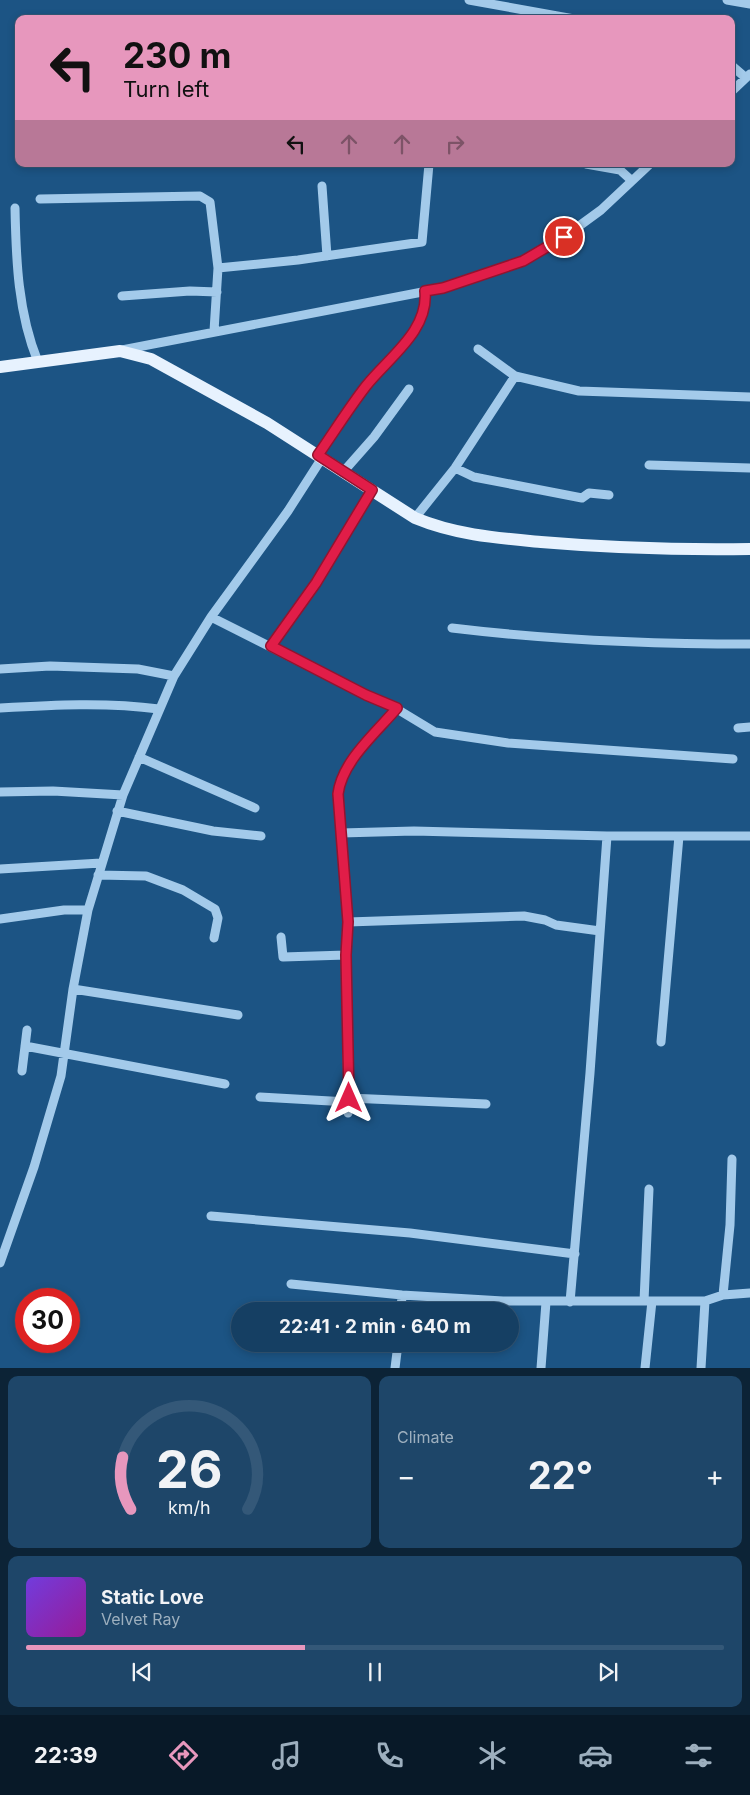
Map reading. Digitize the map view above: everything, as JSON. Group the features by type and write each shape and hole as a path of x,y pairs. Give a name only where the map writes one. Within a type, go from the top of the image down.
{"main road":[{"path":"0,367 120,351 167,366 320,456 415,518 441,528 475,536 638,549 750,549"}],"street":[{"path":"469,0 552,15"},
{"path":"727,0 750,4"},
{"path":"735,68 748,76 735,88"},
{"path":"218,268 327,256 422,242 428,167"},
{"path":"603,167 620,170 631,180"},
{"path":"120,351 214,331 443,288 523,261 564,237 601,210 646,167"},
{"path":"322,186 327,256"},
{"path":"40,199 200,196 210,202 218,268 214,331"},
{"path":"15,208 16,265 25,324 38,362"},
{"path":"122,296 190,291 217,292"},
{"path":"0,1263 46,1130 61,1076 73,990 88,910 101,863 123,795 159,709 174,676 211,617 288,511 320,456 367,385 411,336 425,310 425,291"},
{"path":"478,349 515,376 579,391 750,397"},
{"path":"415,518 455,468 515,376"},
{"path":"344,471 374,437 409,389"},
{"path":"649,465 750,468"},
{"path":"455,468 474,477 582,498 589,493 609,495"},
{"path":"271,646 316,583 372,490"},
{"path":"211,617 366,695 397,708 435,732 469,739 733,759"},
{"path":"452,628 509,635 653,644 750,644"},
{"path":"0,669 50,666 138,669 174,676"},
{"path":"0,708 70,704 159,709"},
{"path":"348,1113 346,955 348,922 337,804 340,780 356,756 397,708"},
{"path":"738,728 750,727"},
{"path":"139,757 255,808"},
{"path":"0,792 53,791 123,795"},
{"path":"117,811 213,830 261,836"},
{"path":"341,833 414,831 607,836 750,836"},
{"path":"570,1302 607,836"},
{"path":"661,1042 679,836"},
{"path":"0,868 101,863"},
{"path":"98,874 146,876 183,890 215,909 218,918 214,938"},
{"path":"0,919 64,910 88,910"},
{"path":"348,922 524,916 545,920 556,925 600,931"},
{"path":"281,938 283,957 346,955"},
{"path":"73,990 238,1015"},
{"path":"22,1071 27,1030"},
{"path":"25,1046 225,1084"},
{"path":"260,1097 486,1104"},
{"path":"723,1295 730,1225 732,1159"},
{"path":"645,1368 648,1301 649,1189"},
{"path":"211,1216 410,1233 575,1254"},
{"path":"291,1284 402,1295 546,1302 705,1301 723,1295 750,1293"},
{"path":"402,1295 402,1302"},
{"path":"701,1368 705,1301"},
{"path":"541,1368 546,1302"},
{"path":"395,1368 397,1352"}],"route":[{"path":"349,1098 348,972 346,955 348,922 337,804 338,794 340,780 356,756 397,708 309,667 271,646 316,583 372,490 318,455 367,385 411,336 425,310 425,291 443,288 523,261 564,237"}]}
